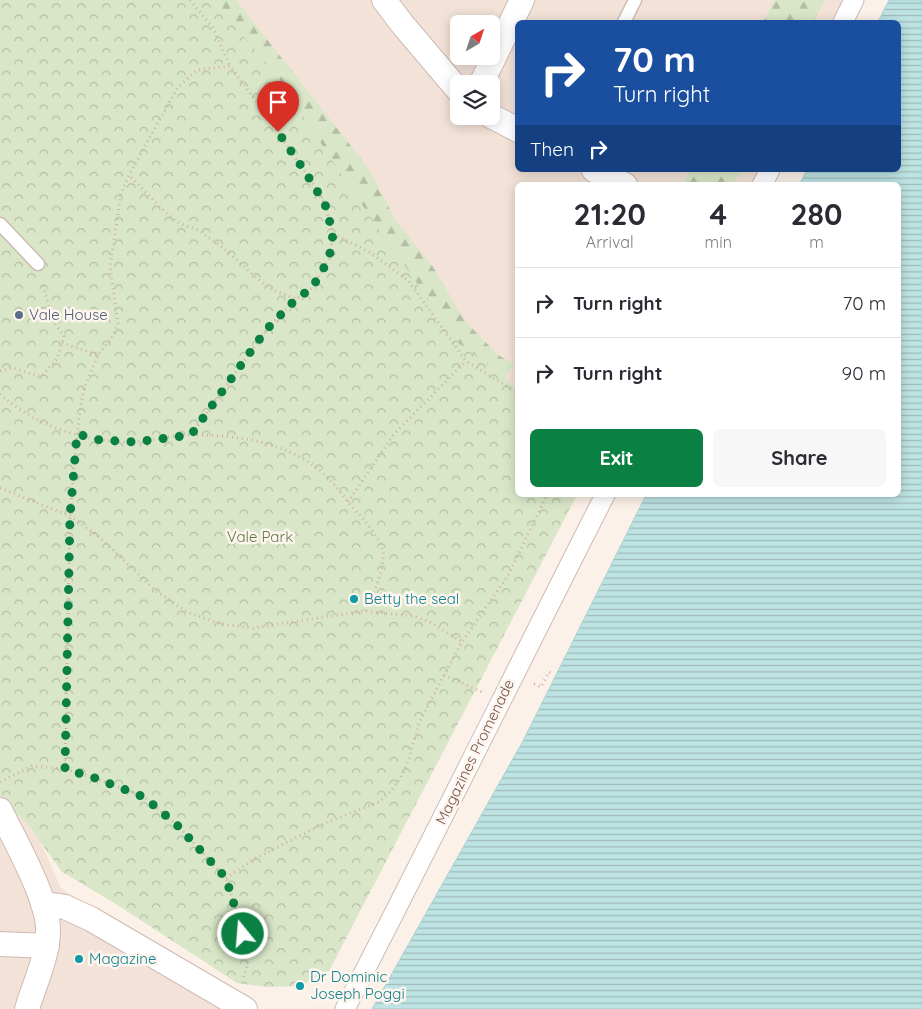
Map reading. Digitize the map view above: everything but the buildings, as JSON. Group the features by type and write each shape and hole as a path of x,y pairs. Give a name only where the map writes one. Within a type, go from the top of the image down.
{"street":[{"path":"384,0 450,80"},
{"path":"485,75 522,0"},
{"path":"844,20 854,0"},
{"path":"500,121 515,128"},
{"path":"598,172 619,182"},
{"name":"Magazines Promenade","path":"345,1009 410,884 500,701 604,497"},
{"path":"0,810 48,918 47,946 27,1009"},
{"path":"43,904 65,907 91,919 239,1006"},
{"path":"0,944 47,946"}],"lane":[{"path":"625,20 635,0"},
{"path":"0,224 38,264"}],"path":[{"path":"190,0 212,28 230,66 259,104 325,204 333,234 329,259 312,288 296,299 266,330 191,435"},
{"path":"65,769 70,516 77,434 83,391 98,355 111,339 118,324 110,266 121,194 129,175 178,87 198,70 230,66"},
{"path":"129,175 165,212 180,223 198,230 221,246 268,288 296,299"},
{"path":"333,234 369,252 408,280 466,361 515,391"},
{"path":"0,371 13,368 41,377 57,360 64,336 53,321 38,264"},
{"path":"62,343 98,355"},
{"path":"348,502 394,434 466,361"},
{"path":"0,394 56,429 100,440 135,442 191,435 220,435 254,440 282,448 306,460 320,471 371,528 383,552 380,578 364,611"},
{"path":"0,488 70,516 98,536 156,591 187,612 221,624 253,628 364,611 414,616 432,622 462,642"},
{"path":"226,878 254,859 325,823 379,802 391,792 400,779 409,759 419,724 444,675 462,642 509,574 547,497"},
{"path":"542,685 548,672 551,673"},
{"path":"444,675 500,701"},
{"path":"0,782 32,766 65,769 95,778 144,797 177,825 226,878 243,934 248,963 239,1006"}],"shaded area":[{"path":"212,0 858,0 848,20 515,20 515,172 774,172 769,182 515,182 515,386 459,343"},
{"path":"0,750 61,888 233,1004 237,1009 0,1009"}],"green space":[{"name":"Vale Park","path":"0,0 212,0 271,68 358,199 459,343 515,386 515,497 576,497 329,971 300,986 268,987 237,983 119,906 61,871 28,824 0,797"},
{"path":"184,0 236,0 369,169 396,221 433,267 465,321 498,355 514,364 497,391"},
{"path":"775,0 825,0 814,20 764,20"},
{"path":"689,172 740,172 735,182 684,181"}],"water":[{"path":"889,0 922,0 922,1009 372,1009 523,741 645,497 901,497 901,182 801,182 806,172 901,172 901,20 879,20"}],"place":[{"name":"Vale House","path":"19,315"},
{"name":"Betty the seal","path":"354,599"},
{"name":"Magazine","path":"79,959"},
{"name":"Dr Dominic Joseph Poggi","path":"300,986"}],"route":[{"path":"243,934 226,878 177,825 144,797 95,778 65,769 70,516 77,434 100,440 135,442 178,435 191,435 266,330 296,299 312,288 329,259 333,234 325,204 278,132"}]}
